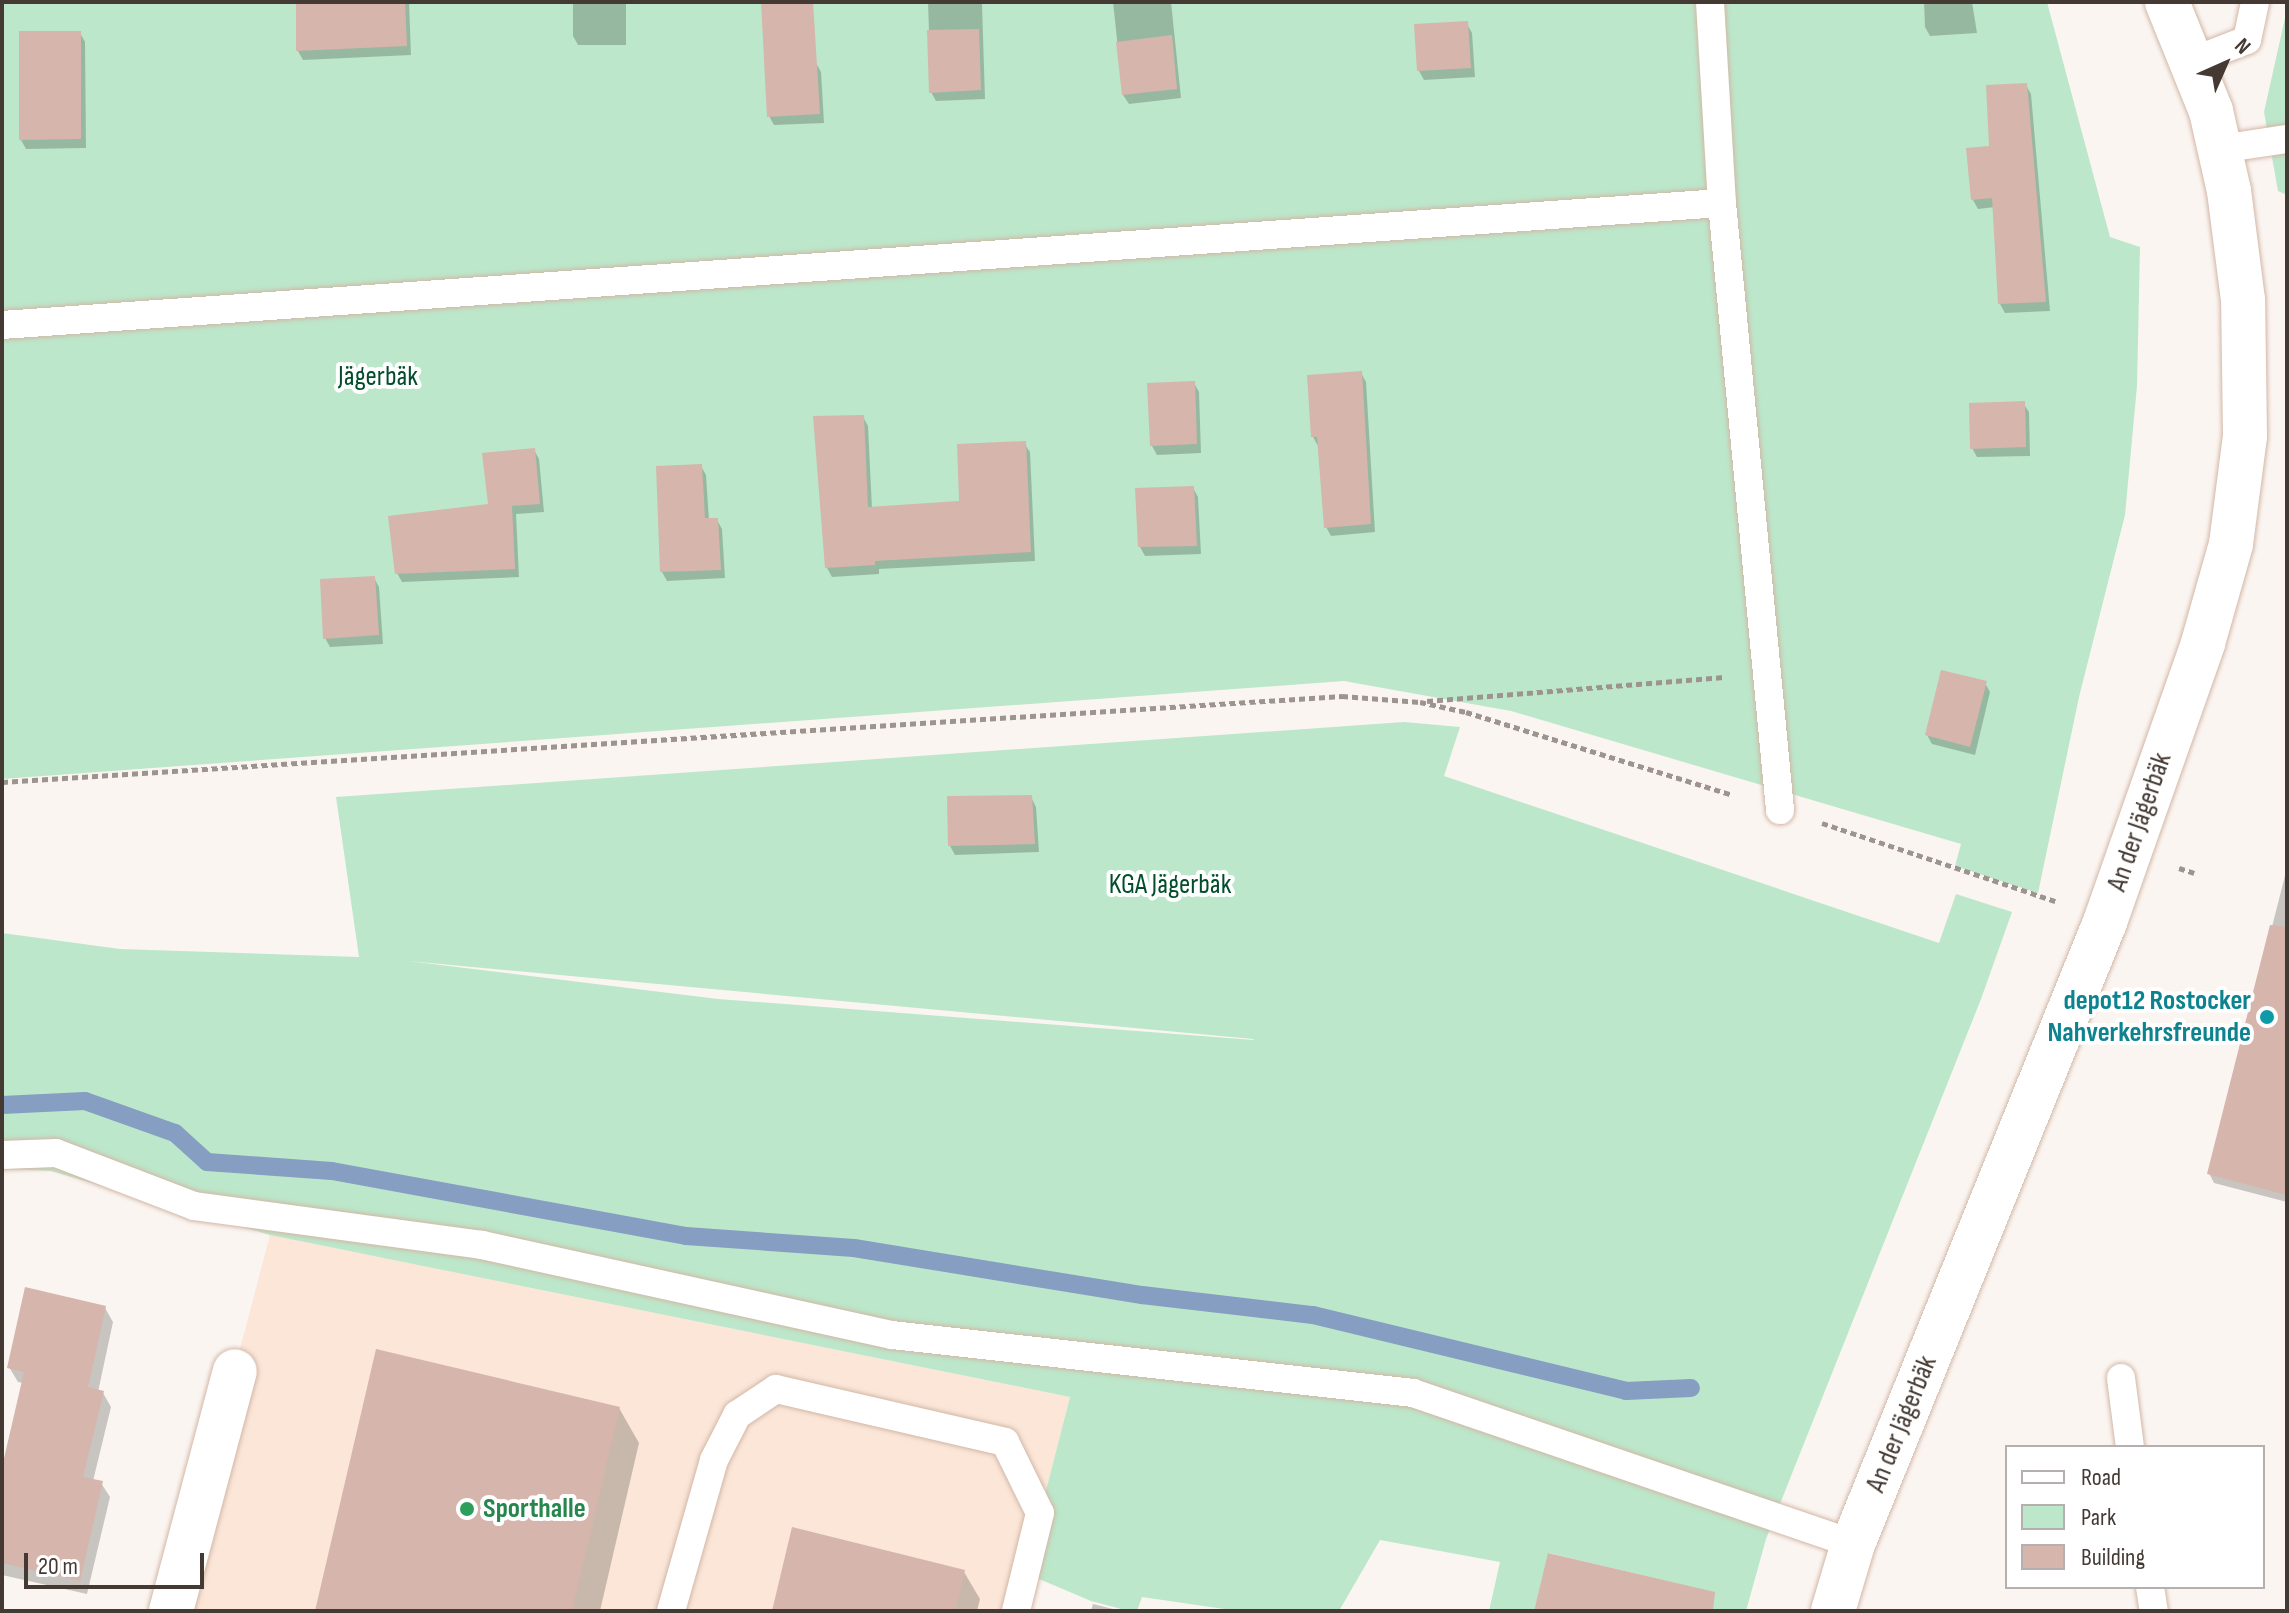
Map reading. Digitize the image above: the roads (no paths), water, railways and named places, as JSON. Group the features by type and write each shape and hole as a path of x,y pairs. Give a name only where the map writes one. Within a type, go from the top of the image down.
{"street":[{"name":"An der Jägerbäk","path":"1833,1611 1853,1544 2105,922 2203,643 2231,544 2245,436 2243,300 2229,191 2211,111 2167,2"},
{"path":"171,1611 235,1371"}],"lane":[{"path":"1710,2 1722,203 1780,810"},
{"path":"2193,61 2247,40 2255,2"},
{"path":"2220,149 2287,139"},
{"path":"2,325 1722,203"},
{"path":"2,1155 56,1153 194,1206 482,1245 892,1335 1413,1393 1853,1544"},
{"path":"2121,1378 2130,1445"},
{"path":"671,1611 714,1460 737,1415 776,1389 1005,1442 1040,1513 1016,1611"},
{"path":"2150,1589 2154,1611"}],"waterway":[{"path":"2,1105 85,1101 175,1133 207,1162 332,1171 686,1236 854,1248 1142,1295 1313,1315 1626,1391 1691,1388"}],"place":[{"name":"depot12 Rostocker Nahverkehrsfreunde","path":"2267,1017"},
{"name":"Sporthalle","path":"467,1509"}],"park label":[{"name":"Jägerbäk","path":"378,377"},
{"name":"KGA Jägerbäk","path":"1170,885"}]}
